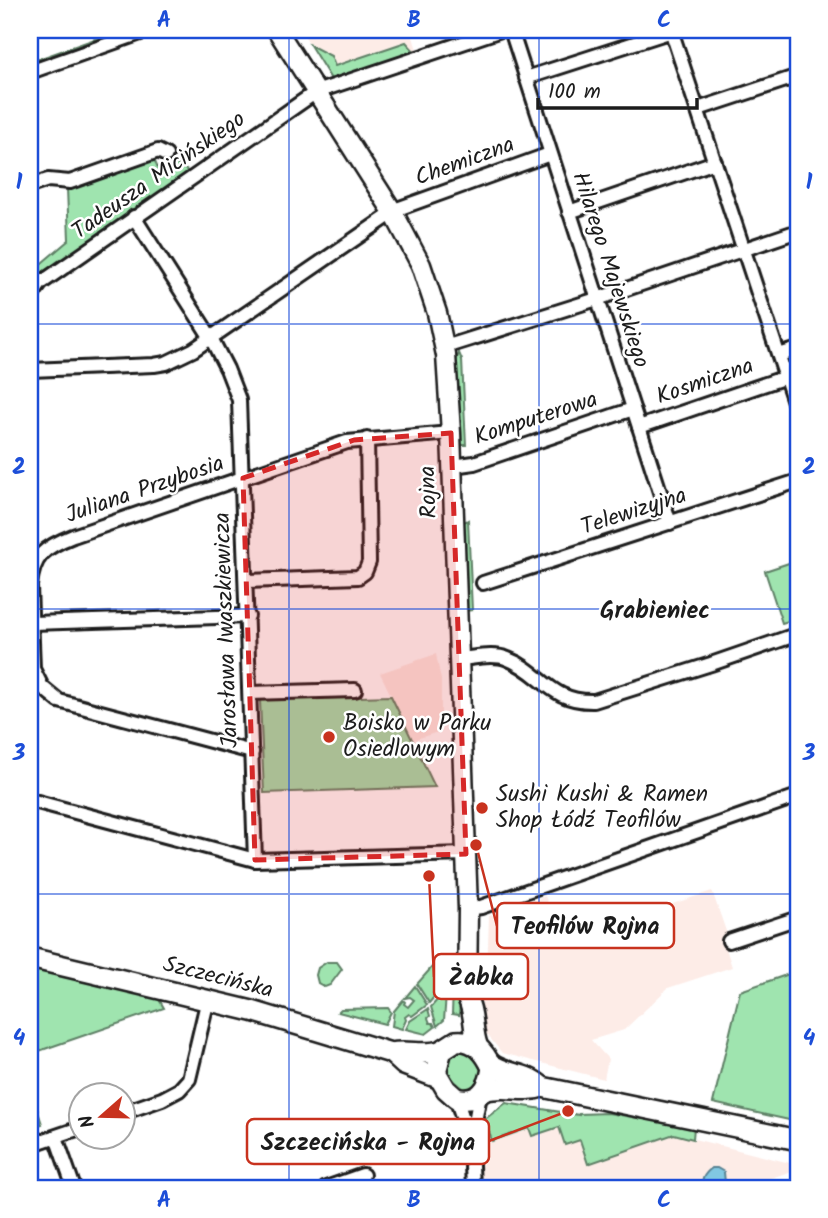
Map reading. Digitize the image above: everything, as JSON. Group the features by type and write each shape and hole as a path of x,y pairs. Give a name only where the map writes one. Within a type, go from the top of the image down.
{"main road":[{"name":"Szczecińska","path":"30,958 208,999 391,1053 408,1051 429,1054 449,1045"},
{"path":"542,1087 530,1077 502,1070 490,1063 478,1046 466,1041 449,1045 436,1066 438,1078 456,1098 468,1100 501,1087 527,1091 542,1087 798,1140"},
{"name":"Szczecińska","path":"391,1053 404,1065 438,1078"},
{"path":"482,1093 491,1073 490,1063"}],"street":[{"path":"30,72 149,30"},
{"name":"Rojna","path":"277,30 409,238 425,276 445,347 453,466 467,909 467,998 463,1006 461,1027 449,1045"},
{"name":"Tadeusza Micińskiego","path":"30,298 41,283 316,92 501,30"},
{"name":"Hilarego Majewskiego","path":"511,30 670,523"},
{"path":"526,78 671,30 798,414"},
{"path":"698,109 798,76"},
{"path":"30,186 48,180 70,181 158,151 166,155"},
{"name":"Chemiczna","path":"30,370 154,365 179,358 393,212 551,154"},
{"path":"569,212 715,162"},
{"name":"Jarosława Iwaszkiewicza","path":"134,218 211,338 238,394 241,407 255,860"},
{"path":"445,347 798,231"},
{"path":"779,355 798,349"},
{"name":"Kosmiczna","path":"639,427 786,377"},
{"name":"Komputerowa","path":"453,466 474,463 633,409"},
{"name":"Juliana Przybosia","path":"252,752 59,701 42,687 33,669 30,586 38,557 48,548 73,536 347,442 451,433"},
{"path":"247,581 358,577 365,572 369,562 367,439"},
{"name":"Telewizyjna","path":"483,583 798,481"},
{"path":"32,623 248,616"},
{"path":"459,659 508,659 562,696 573,700 594,701 798,634"},
{"path":"250,693 355,690"},
{"path":"467,909 481,907 798,796"},
{"path":"30,800 255,860 466,854"},
{"path":"729,941 798,918"},
{"name":"Rojna","path":"467,998 471,1006 473,1030 478,1046"},
{"path":"136,1108 179,1090 189,1079 208,999"},
{"path":"472,1188 471,1143 475,1132 475,1112 482,1093"},
{"path":"456,1098 466,1136 471,1143"},
{"path":"30,1145 66,1133"},
{"path":"57,1136 74,1188"},
{"path":"326,1188 363,1175"}],"highlighted area":[{"path":"451,433 466,854 255,860 243,478 354,440"}],"shaded area":[{"path":"301,30 411,30 417,50 331,79"},
{"path":"436,654 441,680 441,731 413,740 380,673"},
{"path":"712,891 727,934 722,936 732,967 668,988 624,1030 591,1040 608,1059 604,1079 502,1053 481,1027 480,1009 487,974 489,916 545,896 560,935 613,917 615,923"},
{"path":"559,1127 580,1140 588,1164 674,1134 798,1165 798,1169 741,1188 480,1188 480,1145 529,1128 533,1136"}],"green space":[{"path":"124,30 121,36 30,67 30,62"},
{"path":"406,42 416,53 334,84 310,45 331,56 335,66"},
{"path":"153,156 159,172 176,164 191,173 41,278 30,275 69,240 67,188"},
{"path":"459,353 462,360 466,445 459,445 455,363"},
{"path":"468,520 472,610 464,611 461,524"},
{"path":"798,560 798,618 782,623 765,571"},
{"path":"391,696 435,787 264,793 260,700"},
{"path":"327,962 337,962 342,969 330,985 325,987 318,983 316,975 318,968"},
{"path":"443,964 447,969 446,992 438,991 433,994 434,997 429,1003 417,984 433,966"},
{"path":"454,965 461,982 459,1015 452,1014"},
{"path":"30,968 157,996 164,1008 30,1054"},
{"path":"798,971 798,1122 713,1103 740,991"},
{"path":"415,986 427,1005 412,1016 409,1014 405,1017 402,1029 392,1026 394,1011 403,1000 408,1007 414,1000 405,998"},
{"path":"446,995 444,1020 437,1026 431,1007"},
{"path":"388,1008 391,1012 385,1024 338,1012 341,1009"},
{"path":"428,1009 428,1018 435,1027 426,1034 406,1029 410,1021"},
{"path":"456,1051 470,1054 485,1072 475,1088 464,1089 443,1069 448,1056"},
{"path":"33,1096 42,1124 30,1127 30,1097"},
{"path":"506,1103 579,1115 608,1113 694,1127 693,1139 674,1134 588,1164 580,1140 565,1145 559,1127 532,1136 529,1128 492,1141 485,1119"}],"water":[{"path":"712,1168 724,1172 725,1183 722,1188 704,1188 704,1177"}],"place":[{"name":"Boisko w Parku Osiedlowym","path":"329,737"},
{"name":"Sushi Kushi & Ramen Shop Łódź Teofilów","path":"482,808"},
{"name":"Teofilów Rojna","path":"476,845"},
{"name":"Żabka","path":"429,876"},
{"name":"Szczecińska - Rojna","path":"568,1111"}],"district":[{"name":"Grabieniec","path":"655,611"}]}
